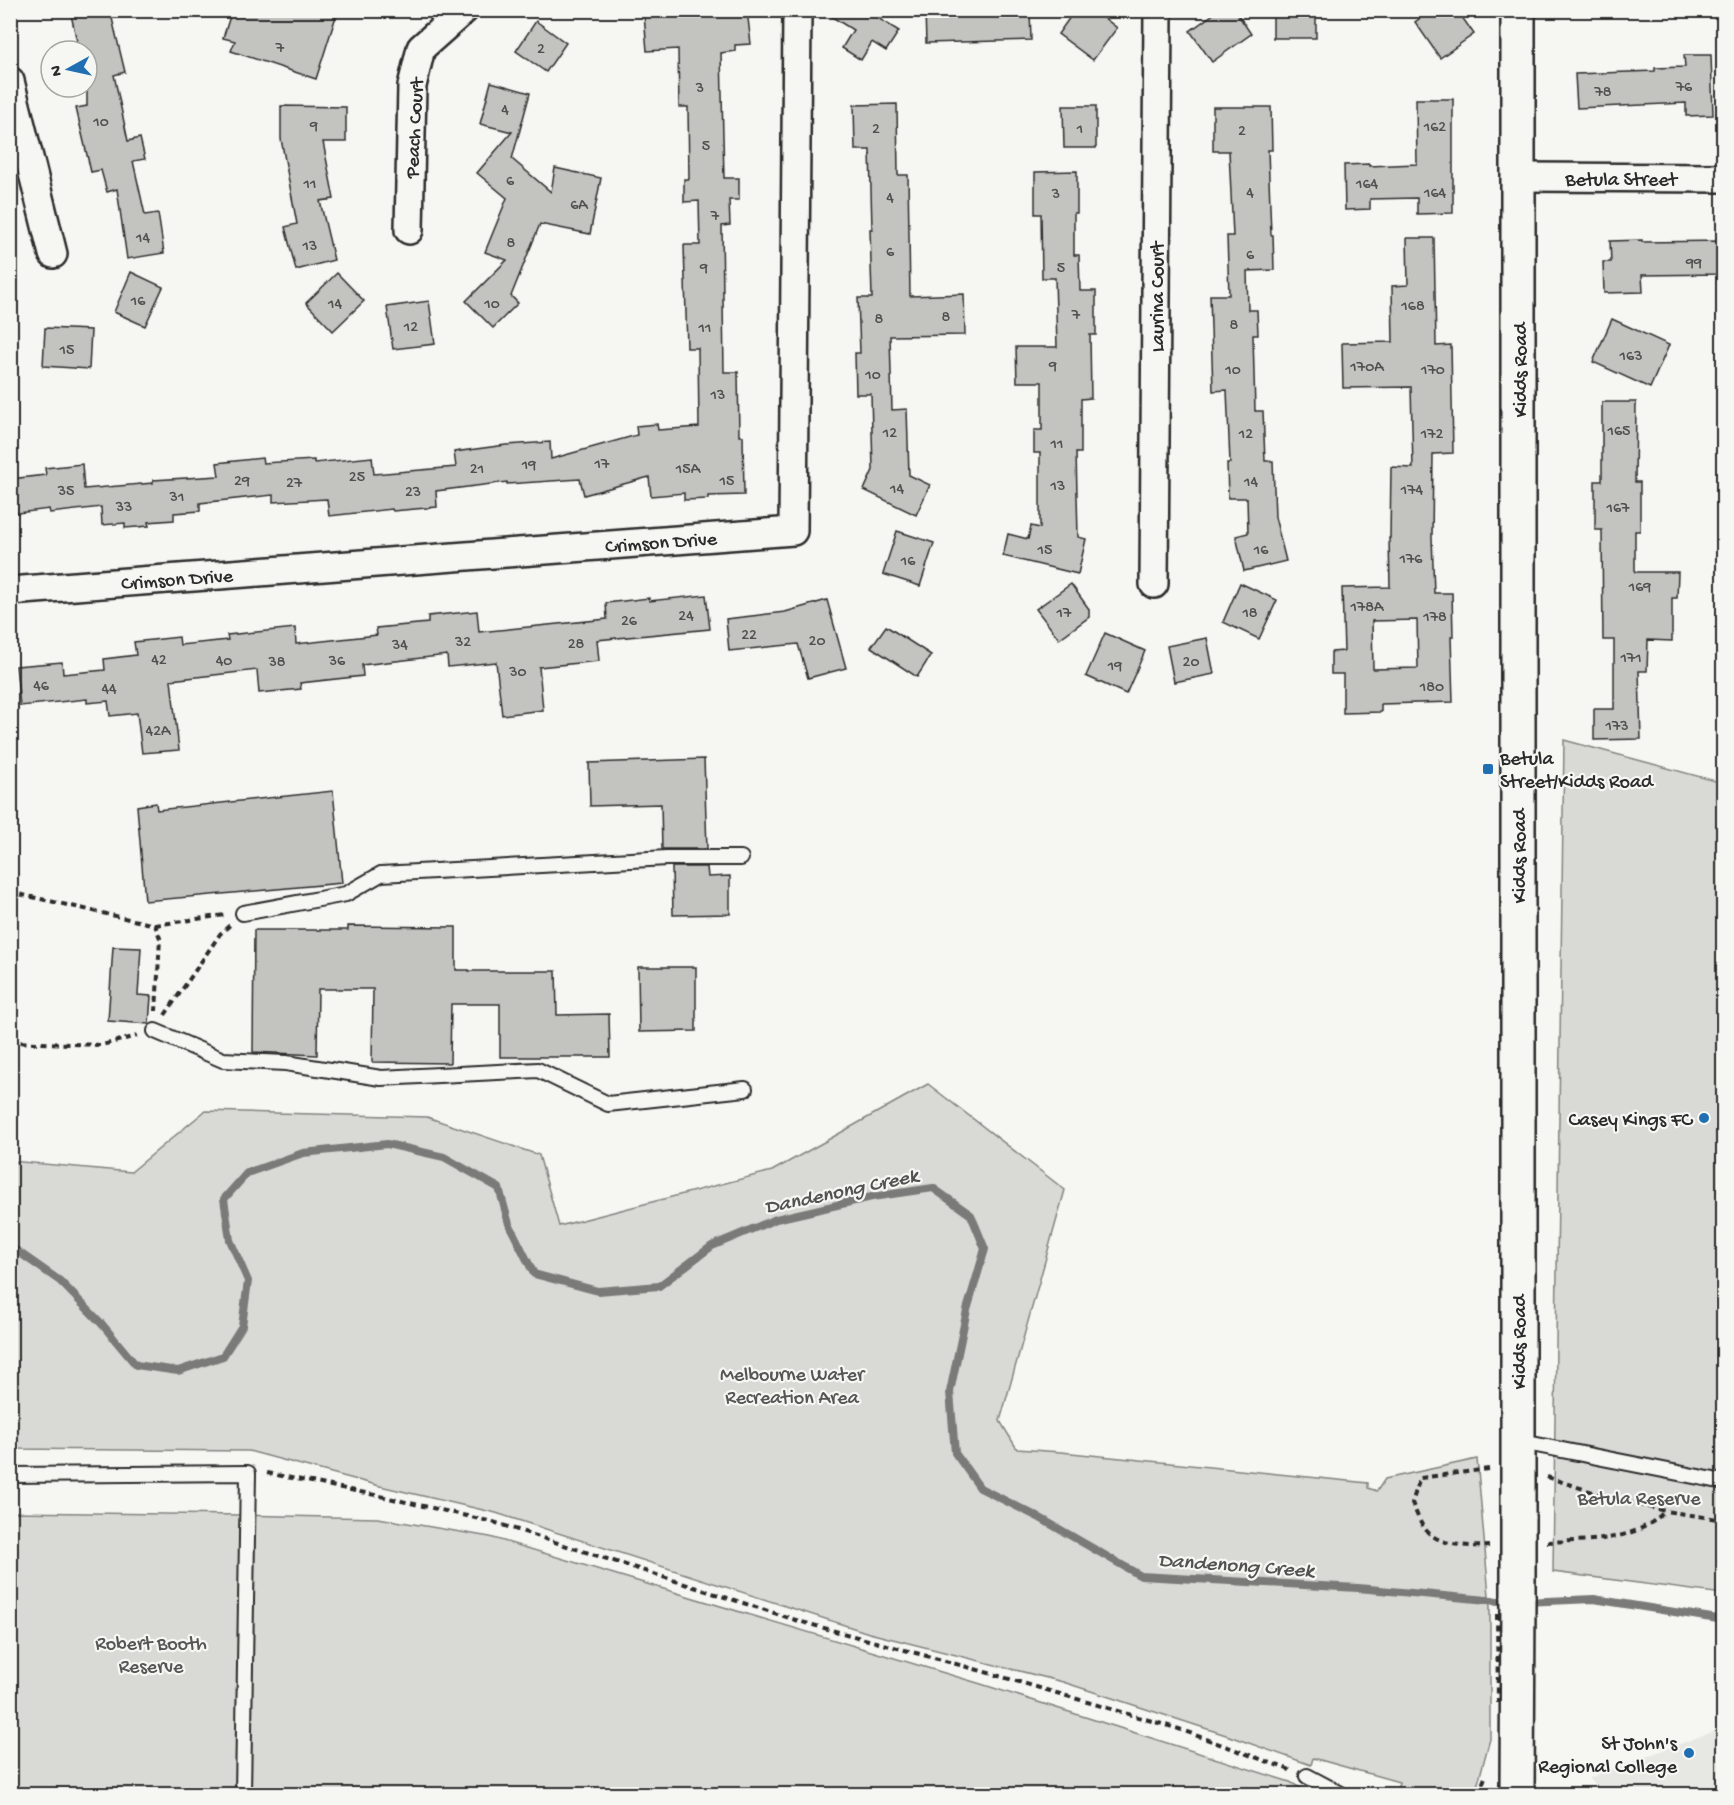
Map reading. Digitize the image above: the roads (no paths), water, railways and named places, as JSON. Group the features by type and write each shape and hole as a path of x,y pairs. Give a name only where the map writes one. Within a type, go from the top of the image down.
{"main road":[{"name":"Kidds Road","path":"1517,1794 1518,10"}],"street":[{"name":"Peach Court","path":"409,230 412,86 421,48 464,10"},
{"name":"Crimson Drive","path":"10,591 793,531 797,10"},
{"name":"Laurina Court","path":"1154,584 1158,10"},
{"path":"10,81 53,254"},
{"name":"Betula Street","path":"1519,177 1724,178"}],"lane":[{"path":"243,913 346,894 381,874 667,858 741,858"},
{"path":"155,1031 223,1059 286,1063 381,1078 537,1070 608,1104 745,1089"},
{"path":"1517,1441 1724,1482"},
{"path":"10,1475 248,1473 243,1794"},
{"path":"1307,1776 1341,1794"}],"waterway":[{"name":"Dandenong Creek","path":"10,1246 60,1281 101,1323 136,1365 178,1371 223,1356 242,1326 248,1281 230,1240 224,1199 247,1173 303,1153 387,1144 444,1157 499,1188 509,1224 534,1274 598,1291 659,1286 712,1246 776,1219 872,1197 933,1188 971,1215 985,1249 967,1310 950,1392 955,1453 980,1488 1040,1518 1141,1576 1358,1588 1509,1602"},
{"name":"Dandenong Creek","path":"1524,1602 1594,1599 1724,1620"}],"place":[{"name":"Betula Street/Kidds Road","path":"1488,769"},
{"name":"Casey Kings FC","path":"1704,1118"},
{"name":"St John's Regional College","path":"1689,1753"}],"park label":[{"name":"Melbourne Water Recreation Area","path":"792,1384"},
{"name":"Betula Reserve","path":"1639,1497"},
{"name":"Robert Booth Reserve","path":"151,1654"}]}
